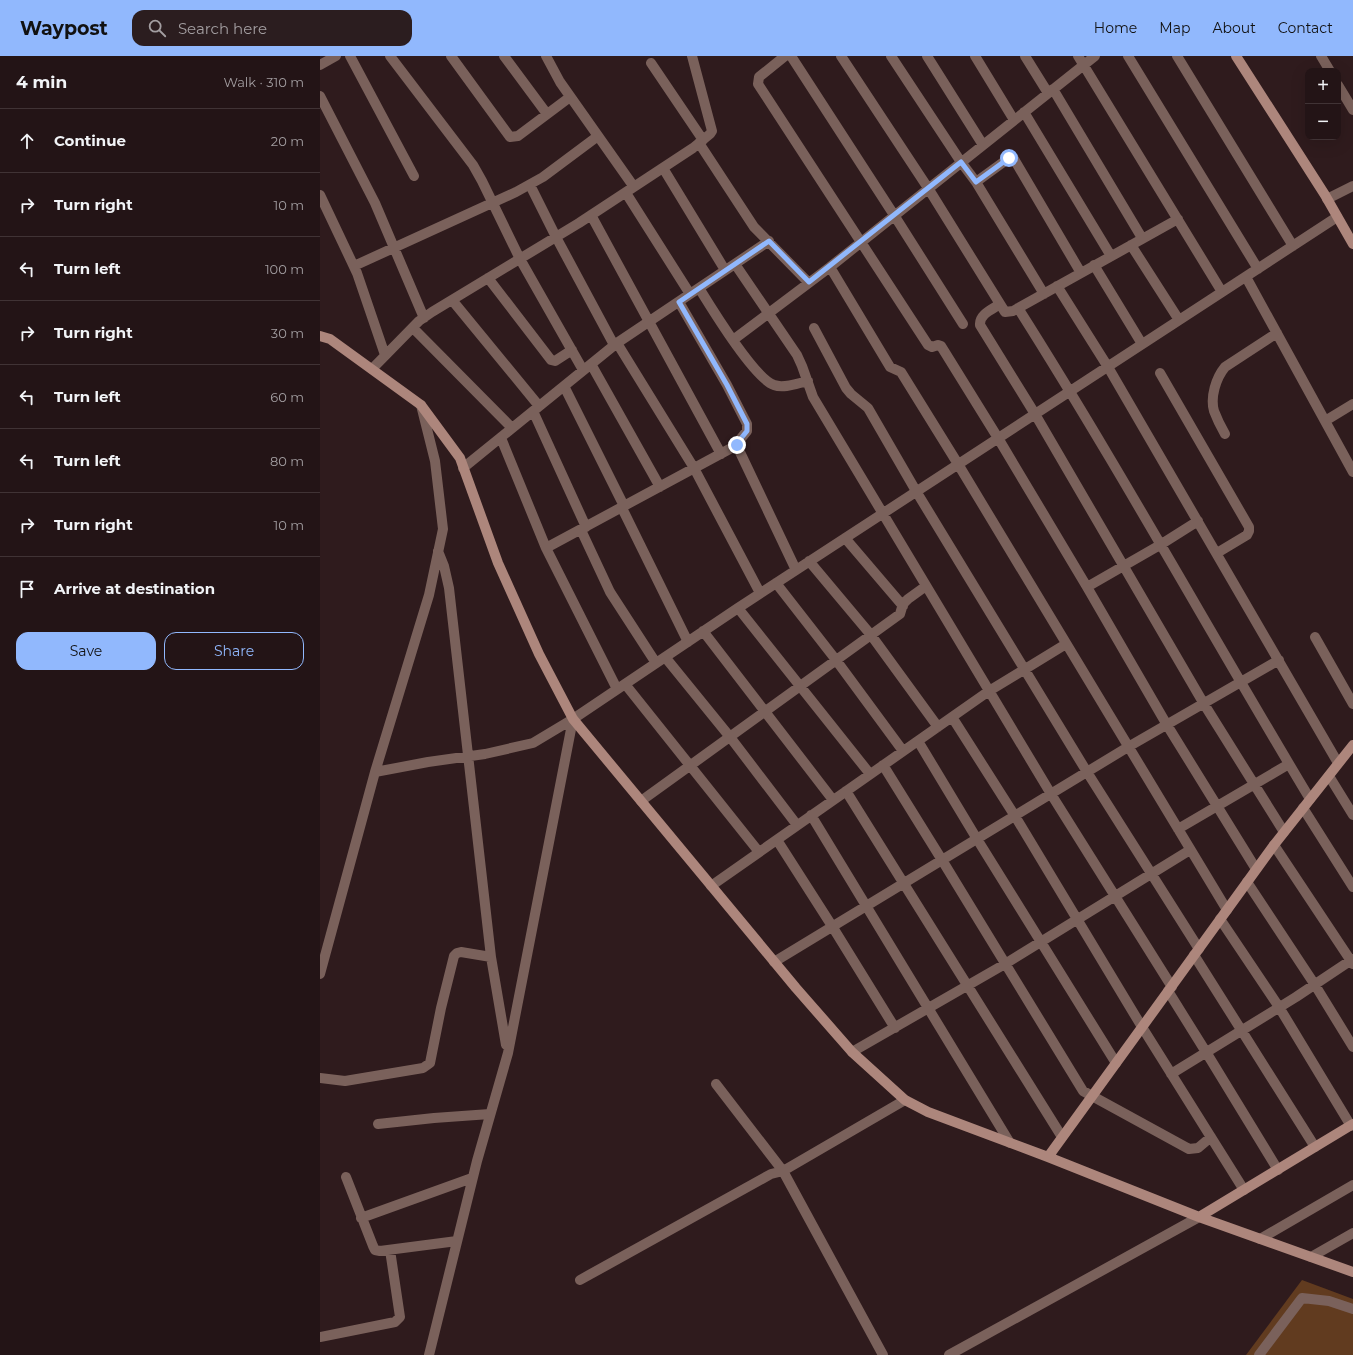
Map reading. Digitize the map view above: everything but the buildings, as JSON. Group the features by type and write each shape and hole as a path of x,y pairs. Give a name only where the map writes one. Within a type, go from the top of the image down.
{"street":[{"path":"320,66 336,56"},
{"path":"350,56 414,176"},
{"path":"390,56 465,152 482,181 520,259 572,350 587,367 660,487"},
{"path":"452,56 510,137 518,136 570,97"},
{"path":"504,56 548,114"},
{"path":"546,56 560,82 598,136 630,190 695,291 753,367 768,382 774,385 781,386 808,381"},
{"path":"372,369 424,318 630,190 710,134 712,127 692,56"},
{"path":"785,56 759,77 758,84 928,345 932,347 938,345 941,346 1087,587 1167,725 1256,869"},
{"path":"790,56 963,324"},
{"path":"841,56 928,188 1005,312 1018,308 1178,219"},
{"path":"891,56 961,162 976,182 1044,294"},
{"path":"927,56 983,145"},
{"path":"974,56 1014,120"},
{"path":"1025,56 1051,91 1142,238"},
{"path":"733,340 830,267 1051,91 1081,60 1095,56"},
{"path":"1128,56 1258,269"},
{"path":"1176,56 1293,246"},
{"path":"1236,56 1327,199 1353,244"},
{"path":"1321,56 1328,68"},
{"path":"1081,60 1222,292"},
{"path":"651,63 754,227 809,282"},
{"path":"1341,90 1353,110"},
{"path":"320,96 361,175 424,318"},
{"path":"1024,112 1111,256"},
{"path":"354,266 493,203 530,184 557,168 598,136"},
{"path":"976,182 1009,158 1014,159 1081,273"},
{"path":"663,168 726,270"},
{"path":"530,184 556,237 616,344 694,468 760,594"},
{"path":"1327,199 1353,186"},
{"path":"320,195 354,266 385,356"},
{"path":"591,215 721,454"},
{"path":"375,772 428,762 485,754 533,743 573,720 738,608 1337,217"},
{"path":"463,468 616,344 769,241"},
{"path":"1131,245 1179,320"},
{"path":"735,264 797,354 808,381 812,397 1051,794 1115,897 1206,1052 1278,1170"},
{"path":"1094,265 1142,344"},
{"path":"830,267 890,366 900,372 958,464 1227,910"},
{"path":"1246,277 1353,472"},
{"path":"488,278 551,360 555,361 572,350"},
{"path":"1057,286 1108,367 1338,763"},
{"path":"452,300 536,409 610,592 656,663"},
{"path":"546,548 737,445 747,431 747,424 727,385 679,302"},
{"path":"1000,304 981,317 980,325 1035,414 1204,704 1284,832"},
{"path":"1018,308 1070,391 1240,683 1310,799"},
{"path":"413,328 512,428"},
{"path":"814,328 850,394 868,408 916,491 1087,772 1151,873 1242,1030 1314,1147"},
{"path":"1225,434 1213,406 1213,399 1221,373 1225,367 1277,333"},
{"path":"320,336 330,339 421,405 460,458 498,563 539,654 573,720 774,962 852,1052 904,1100 928,1112 1048,1157 1199,1217 1353,1272"},
{"path":"1160,373 1249,526 1247,535 1217,553"},
{"path":"564,386 688,642"},
{"path":"1325,421 1353,404"},
{"path":"320,974 375,772 429,595 443,529 435,460 421,405"},
{"path":"501,438 546,548 621,687 691,765 759,852"},
{"path":"737,445 796,570"},
{"path":"1087,587 1160,545 1198,521"},
{"path":"845,538 903,606"},
{"path":"438,551 444,566 449,588 491,957 508,1053"},
{"path":"809,562 871,635 938,727"},
{"path":"776,583 836,660 903,751"},
{"path":"641,801 900,614 908,599 926,586"},
{"path":"738,608 870,774"},
{"path":"704,631 832,800"},
{"path":"1315,637 1353,704"},
{"path":"711,886 989,691 1066,644"},
{"path":"665,657 730,737 797,825"},
{"path":"774,962 1128,747 1279,660"},
{"path":"952,717 1015,816 1142,1027 1244,1190"},
{"path":"429,1355 472,1178 508,1053 573,720"},
{"path":"918,741 1116,1063"},
{"path":"1048,1157 1256,869 1338,763 1353,746"},
{"path":"1178,829 1289,764"},
{"path":"883,765 1078,1084 1084,1091 1189,1149 1198,1148 1211,1137"},
{"path":"1329,776 1353,815"},
{"path":"846,791 1062,1137"},
{"path":"1303,808 1353,887"},
{"path":"811,815 1010,1143"},
{"path":"776,840 832,926 895,1028"},
{"path":"1171,1074 1352,961 1274,845"},
{"path":"852,1052 1005,964 1190,850"},
{"path":"1247,882 1315,985 1353,1047"},
{"path":"949,1355 1199,1217 1352,1125 1279,1007 1220,919"},
{"path":"320,1078 345,1082 427,1066 430,1063 441,1008 454,956 457,953 462,952 491,957"},
{"path":"716,1084 784,1171 883,1355"},
{"path":"580,1280 771,1174 784,1171 904,1100"},
{"path":"378,1124 490,1114"},
{"path":"346,1177 373,1246 376,1250 390,1250 457,1241"},
{"path":"362,1218 472,1178"},
{"path":"1260,1239 1353,1186"},
{"path":"1311,1257 1353,1233"},
{"path":"320,1337 395,1322 398,1320 400,1317 390,1250"},
{"path":"1259,1355 1302,1298 1329,1301 1353,1310"}],"shaded area":[{"path":"1302,1280 1353,1299 1353,1355 1246,1355"}],"route":[{"path":"737,445 747,431 747,424 727,385 679,302 769,241 809,282 961,162 976,182 1009,158"}]}
